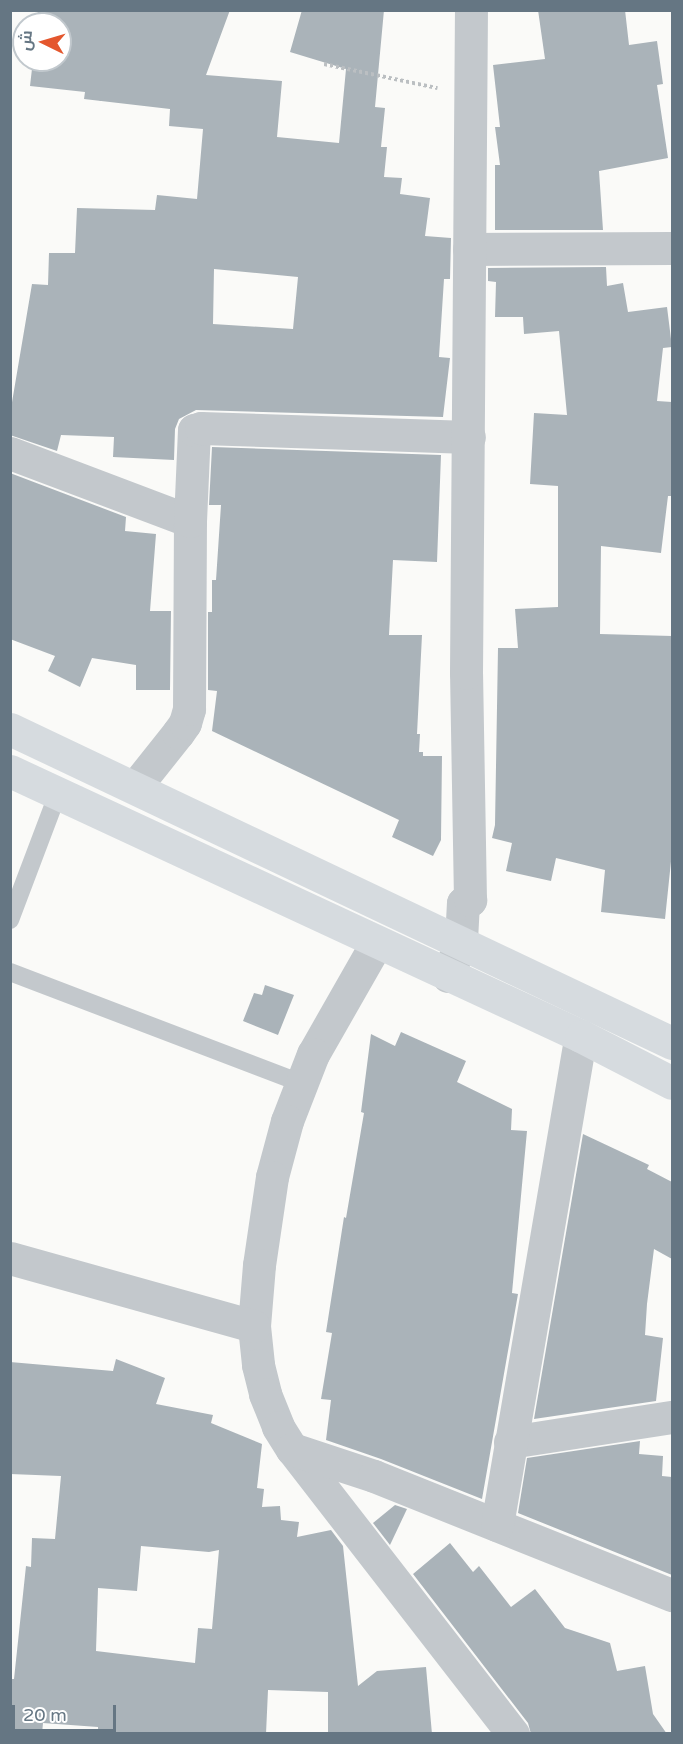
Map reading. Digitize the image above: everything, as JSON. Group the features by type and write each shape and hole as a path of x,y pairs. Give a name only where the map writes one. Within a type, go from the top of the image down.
{"main road":[{"path":"10,729 461,940 672,1042"},
{"path":"10,771 581,1036 672,1083"}],"street":[{"path":"448,976 461,940 463,903 470,900 466,674 471,10"},
{"path":"469,249 672,248"},
{"path":"135,787 185,723 189,709 192,435 201,428 469,437"},
{"path":"10,453 190,521"},
{"path":"377,942 313,1054 300,1083 272,1177 259,1265 254,1326 265,1394 278,1427 292,1449 513,1734"},
{"path":"497,1525 581,1036"},
{"path":"10,1258 254,1326"},
{"path":"510,1443 672,1417"},
{"path":"292,1449 348,1466 672,1595"}],"lane":[{"path":"10,920 58,793"},
{"path":"10,972 300,1083"}],"path":[{"path":"324,63 471,95"}],"building":[{"path":"38,10 230,10 206,75 282,81 277,137 339,143 346,69 290,52 302,10 384,10 375,107 385,108 381,147 387,147 384,177 402,178 400,194 430,198 425,236 451,238 450,279 444,279 439,357 450,358 443,417 196,410 179,419 175,429 174,460 113,457 114,437 61,435 57,451 10,435 10,414 32,284 48,285 49,253 75,253 77,208 155,210 157,195 197,199 203,129 169,126 170,109 84,99 85,92 30,86 32,72 72,72 72,12 38,12","holes":["214,269 298,277 293,329 213,324"]},
{"path":"538,10 625,10 629,45 657,41 663,84 657,85 668,158 599,171 603,230 495,230 495,165 500,165 495,127 500,127 493,65 545,59"},
{"path":"606,267 607,286 623,283 628,312 667,307 672,347 663,348 657,401 672,402 672,496 668,496 661,553 601,546 600,634 672,636 672,852 665,919 601,912 605,870 556,858 551,881 506,871 512,843 492,838 495,825 498,648 518,648 515,609 558,607 558,486 530,484 534,413 567,415 559,331 524,334 523,317 495,317 496,282 488,281 488,268"},
{"path":"212,447 441,455 437,562 393,560 389,635 422,635 417,734 420,734 419,752 423,752 423,756 442,756 441,840 433,856 392,837 399,820 212,731 217,691 208,690 208,612 212,612 212,580 216,580 221,505 209,505"},
{"path":"10,473 126,517 125,531 156,534 150,611 171,611 170,690 136,690 136,665 92,658 80,687 48,671 55,656 10,639"},
{"path":"265,985 294,995 278,1035 243,1021 254,993 262,995"},
{"path":"401,1032 466,1061 457,1082 512,1109 511,1130 527,1131 512,1293 518,1294 482,1499 326,1440 331,1400 321,1399 332,1333 326,1332 344,1217 346,1218 364,1113 361,1112 371,1034 395,1046"},
{"path":"583,1134 649,1165 647,1169 672,1182 672,1259 654,1249 647,1304 645,1335 663,1338 656,1401 534,1419"},
{"path":"116,1359 165,1378 156,1404 213,1415 211,1423 262,1444 257,1488 264,1489 262,1507 280,1506 281,1520 299,1522 297,1537 331,1530 343,1546 358,1686 377,1671 426,1667 432,1734 328,1734 328,1692 268,1690 266,1734 98,1734 98,1727 43,1723 42,1734 10,1734 10,1679 14,1679 26,1566 31,1567 32,1538 55,1539 61,1476 10,1474 10,1362 113,1371","holes":["141,1546 209,1552 219,1550 212,1629 198,1628 195,1663 96,1651 98,1588 137,1591"]},
{"path":"640,1441 639,1454 663,1456 662,1476 672,1477 672,1575 518,1513 527,1458"},
{"path":"395,1505 407,1509 390,1545 373,1523"},
{"path":"450,1543 473,1572 479,1566 511,1607 535,1589 565,1628 610,1643 617,1671 645,1666 653,1714 667,1734 531,1734 528,1723 413,1574"}]}
